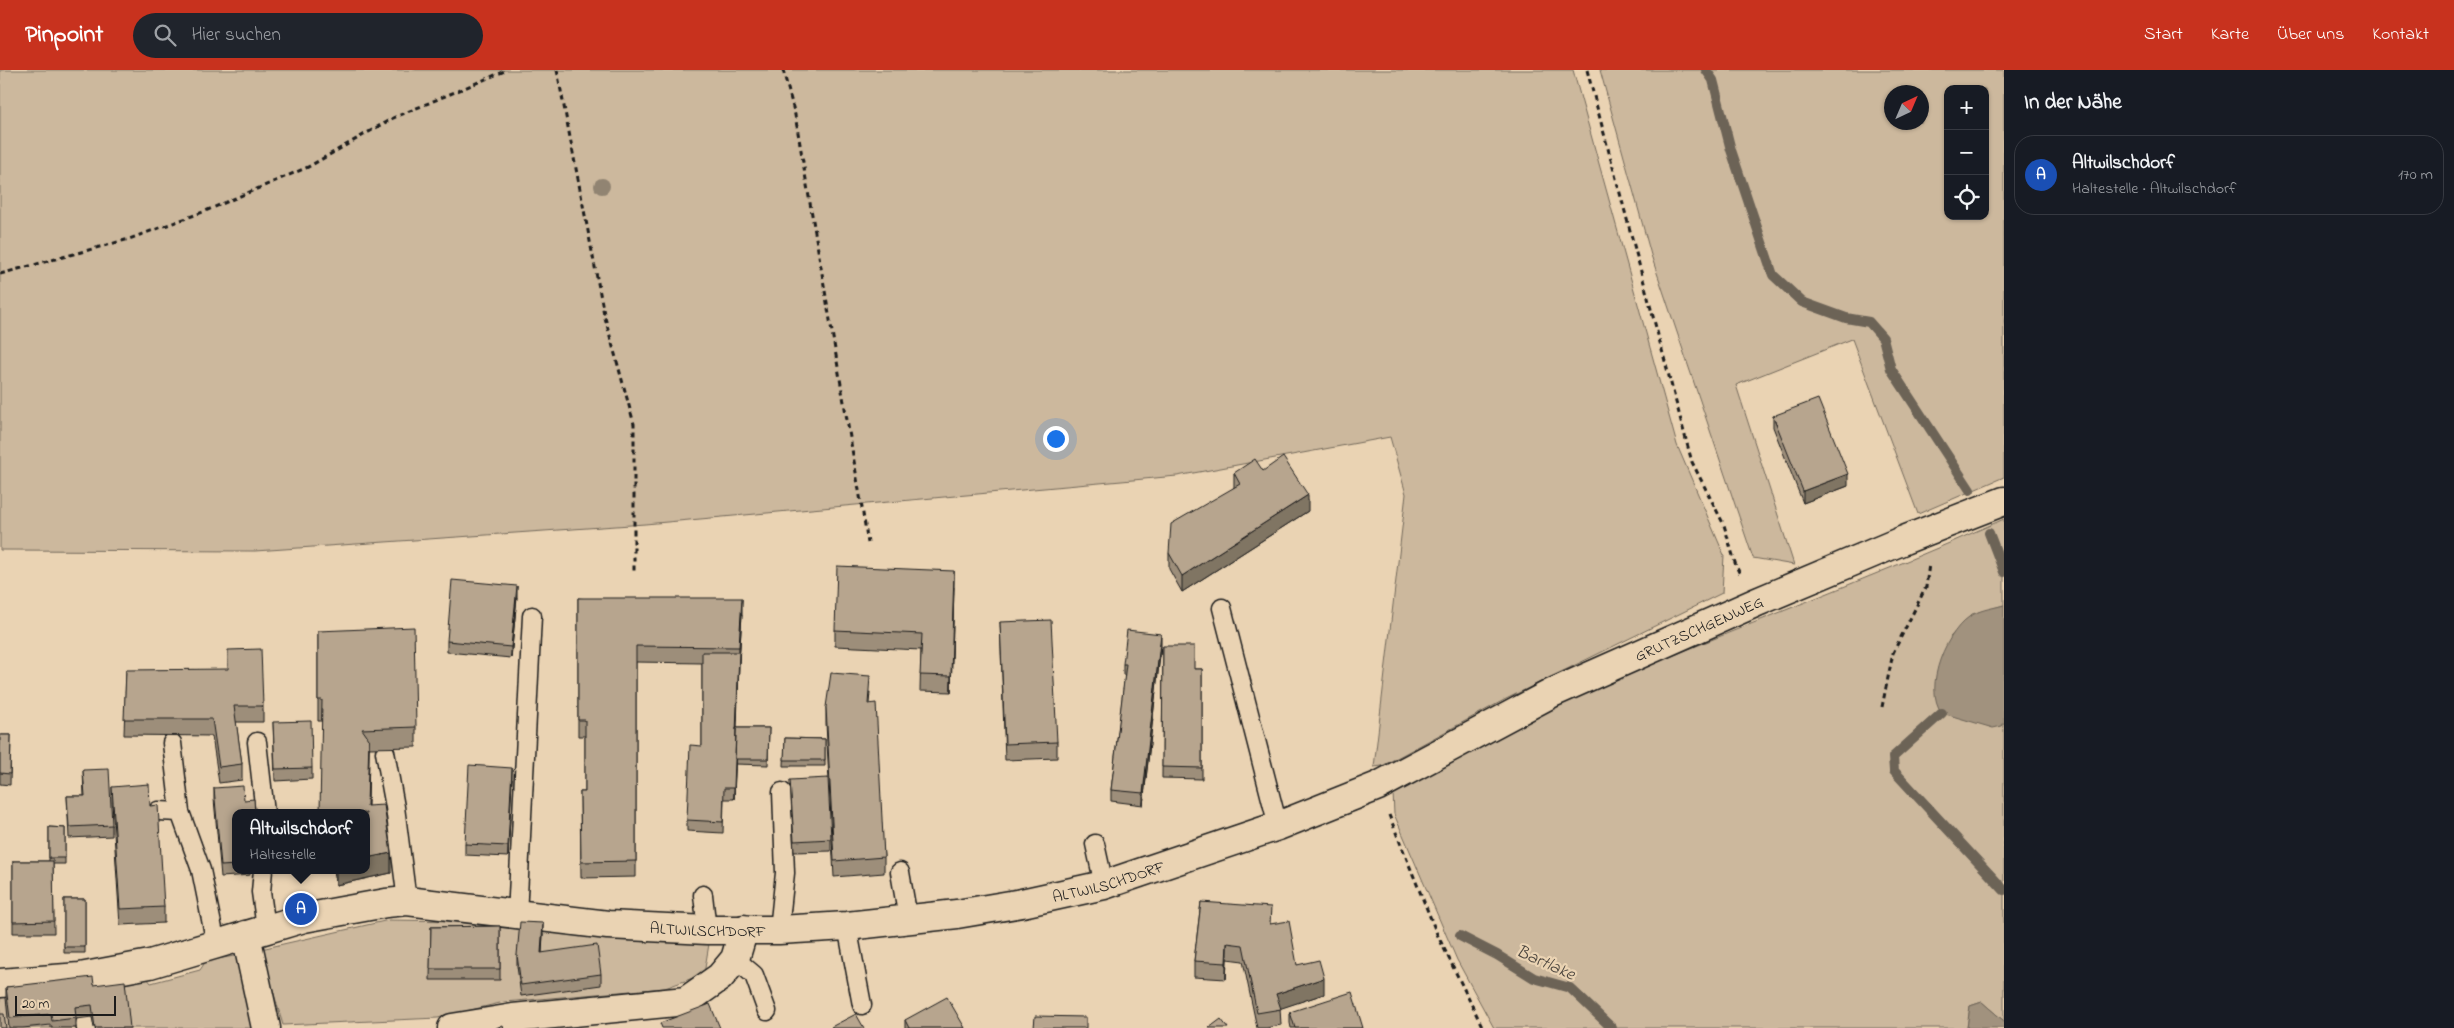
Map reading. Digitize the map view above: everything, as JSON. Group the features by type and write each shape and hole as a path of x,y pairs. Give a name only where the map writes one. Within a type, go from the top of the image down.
{"street":[{"name":"GRUTZSCHGENWEG","path":"1401,773 1552,693 1757,602 1988,507"},
{"name":"ALTWILSCHDORF","path":"0,983 80,977 150,964 304,918 407,901 517,916 608,925 707,930 779,930 847,926 958,914 1022,903 1104,885 1278,826 1378,786 1401,773"},
{"path":"452,1028 515,1023 686,1001 720,977 735,959 744,930"},
{"path":"256,932 266,1028"}],"lane":[{"path":"1222,608 1278,826"},
{"path":"517,916 532,616"},
{"path":"257,742 265,809"},
{"path":"172,743 180,812 201,870 216,944"},
{"path":"385,752 395,807 407,901"},
{"path":"779,930 785,873 782,792"},
{"path":"158,811 180,812"},
{"path":"1095,844 1104,885"},
{"path":"900,872 908,918"},
{"path":"256,932 263,874"},
{"path":"702,895 707,930"},
{"path":"847,926 862,1005"},
{"path":"735,959 754,974 767,1011"}],"path":[{"path":"0,274 129,239 203,212 308,166 392,118 507,70"},
{"path":"557,70 604,314 634,424 634,574"},
{"path":"783,70 795,115 868,543"},
{"path":"1587,70 1692,462 1724,526 1736,566 1757,602"},
{"path":"1882,707 1893,653 1926,587 1932,529"},
{"path":"1378,786 1438,934 1483,1028"}],"shaded area":[{"path":"0,70 1573,70 1677,445 1724,555 1722,593 1504,700 1382,766 1374,767 1406,494 1390,437 1177,476 645,524 255,551 0,550"},
{"path":"1600,70 2004,70 2004,477 1918,514 1852,339 1736,385 1794,565 1753,558 1651,255"},
{"path":"2004,519 2004,605 1972,614 1950,637 2002,726 2004,722 2004,1021 1982,1002 1970,1006 1967,1028 1494,1028 1457,960 1394,814 1393,793 1560,704"},
{"path":"2004,605 2004,722 2002,726 1993,728 1942,713 1937,702 1935,689 1936,674 1947,644 1964,621 1974,614"},
{"path":"389,920 465,921 604,937 709,944 704,974 665,988 504,1002 438,1018 283,1025 261,949"},
{"path":"240,955 256,1028 0,1028 0,998 116,986 147,978 151,983 200,970 206,961"},
{"path":"1982,1002 2004,1021 2004,1028 1967,1028 1970,1006"}],"building":[{"path":"1818,399 1848,474 1803,491 1773,416"},
{"path":"1283,457 1308,495 1182,576 1169,553 1171,524 1240,484 1234,473 1255,459 1263,471"},
{"path":"837,566 954,571 951,676 920,675 922,634 835,630"},
{"path":"452,580 517,586 511,647 447,641"},
{"path":"578,598 742,598 739,647 636,646 636,861 581,862 580,792 585,792 585,720 578,720"},
{"path":"1051,620 1057,742 1005,744 1000,622"},
{"path":"414,627 416,727 362,729 369,739 367,806 384,805 391,853 370,857 370,809 320,809 322,700 318,700 318,631"},
{"path":"1127,630 1161,634 1143,793 1111,790 1126,664 1123,664"},
{"path":"1163,646 1194,646 1194,669 1202,669 1202,768 1162,767"},
{"path":"261,649 263,706 234,706 242,764 219,767 212,719 124,719 126,670 228,669 228,650"},
{"path":"702,652 739,652 734,788 724,788 723,822 687,820 690,745 702,746"},
{"path":"831,673 870,676 868,704 876,703 884,857 834,861 826,707"},
{"path":"311,721 312,768 275,769 273,722"},
{"path":"736,728 769,728 768,759 735,759"},
{"path":"0,735 11,735 10,774 0,773"},
{"path":"785,738 825,739 825,760 784,760"},
{"path":"469,765 512,768 508,846 465,844"},
{"path":"109,769 112,825 69,827 67,796 85,796 83,770"},
{"path":"828,778 831,839 794,841 790,780"},
{"path":"149,784 150,806 158,805 164,907 120,909 112,787"},
{"path":"243,786 244,800 254,799 255,809 232,809 232,865 221,866 214,788"},
{"path":"49,827 65,828 65,858 49,858"},
{"path":"13,861 53,861 54,921 13,922"},
{"path":"64,899 85,899 85,947 64,947"},
{"path":"1201,902 1271,907 1270,924 1289,921 1297,965 1319,960 1324,978 1276,994 1281,1009 1257,1013 1243,945 1227,943 1226,963 1194,961"},
{"path":"520,922 543,923 541,953 597,945 601,974 521,985 517,955"},
{"path":"500,926 500,969 430,969 431,927"},
{"path":"93,977 94,985 125,981 130,1028 95,1028 92,1005 75,1007 76,1018 52,1021 51,1014 10,1018 6,987"},
{"path":"1352,992 1363,1028 1295,1028 1290,1012"},
{"path":"947,997 965,1028 909,1028 905,1020"},
{"path":"710,1004 720,1028 662,1028 660,1023"},
{"path":"0,1014 4,1014 6,1028 0,1028"},
{"path":"856,1014 864,1028 831,1027"},
{"path":"1035,1016 1086,1017 1086,1028 1034,1028"},
{"path":"1221,1019 1228,1028 1209,1028"}],"waterway":[{"path":"1706,70 1713,80 1731,150 1773,275 1802,302 1846,318 1869,322 1883,338 1891,369 1970,490"},
{"path":"1989,533 2004,572"},
{"path":"1942,713 1893,757 1894,771 2004,890"},
{"name":"Bartlake","path":"1460,936 1497,955 1534,978 1570,988 1612,1028"}],"place":[{"name":"Altwilschdorf","path":"301,909"}]}
